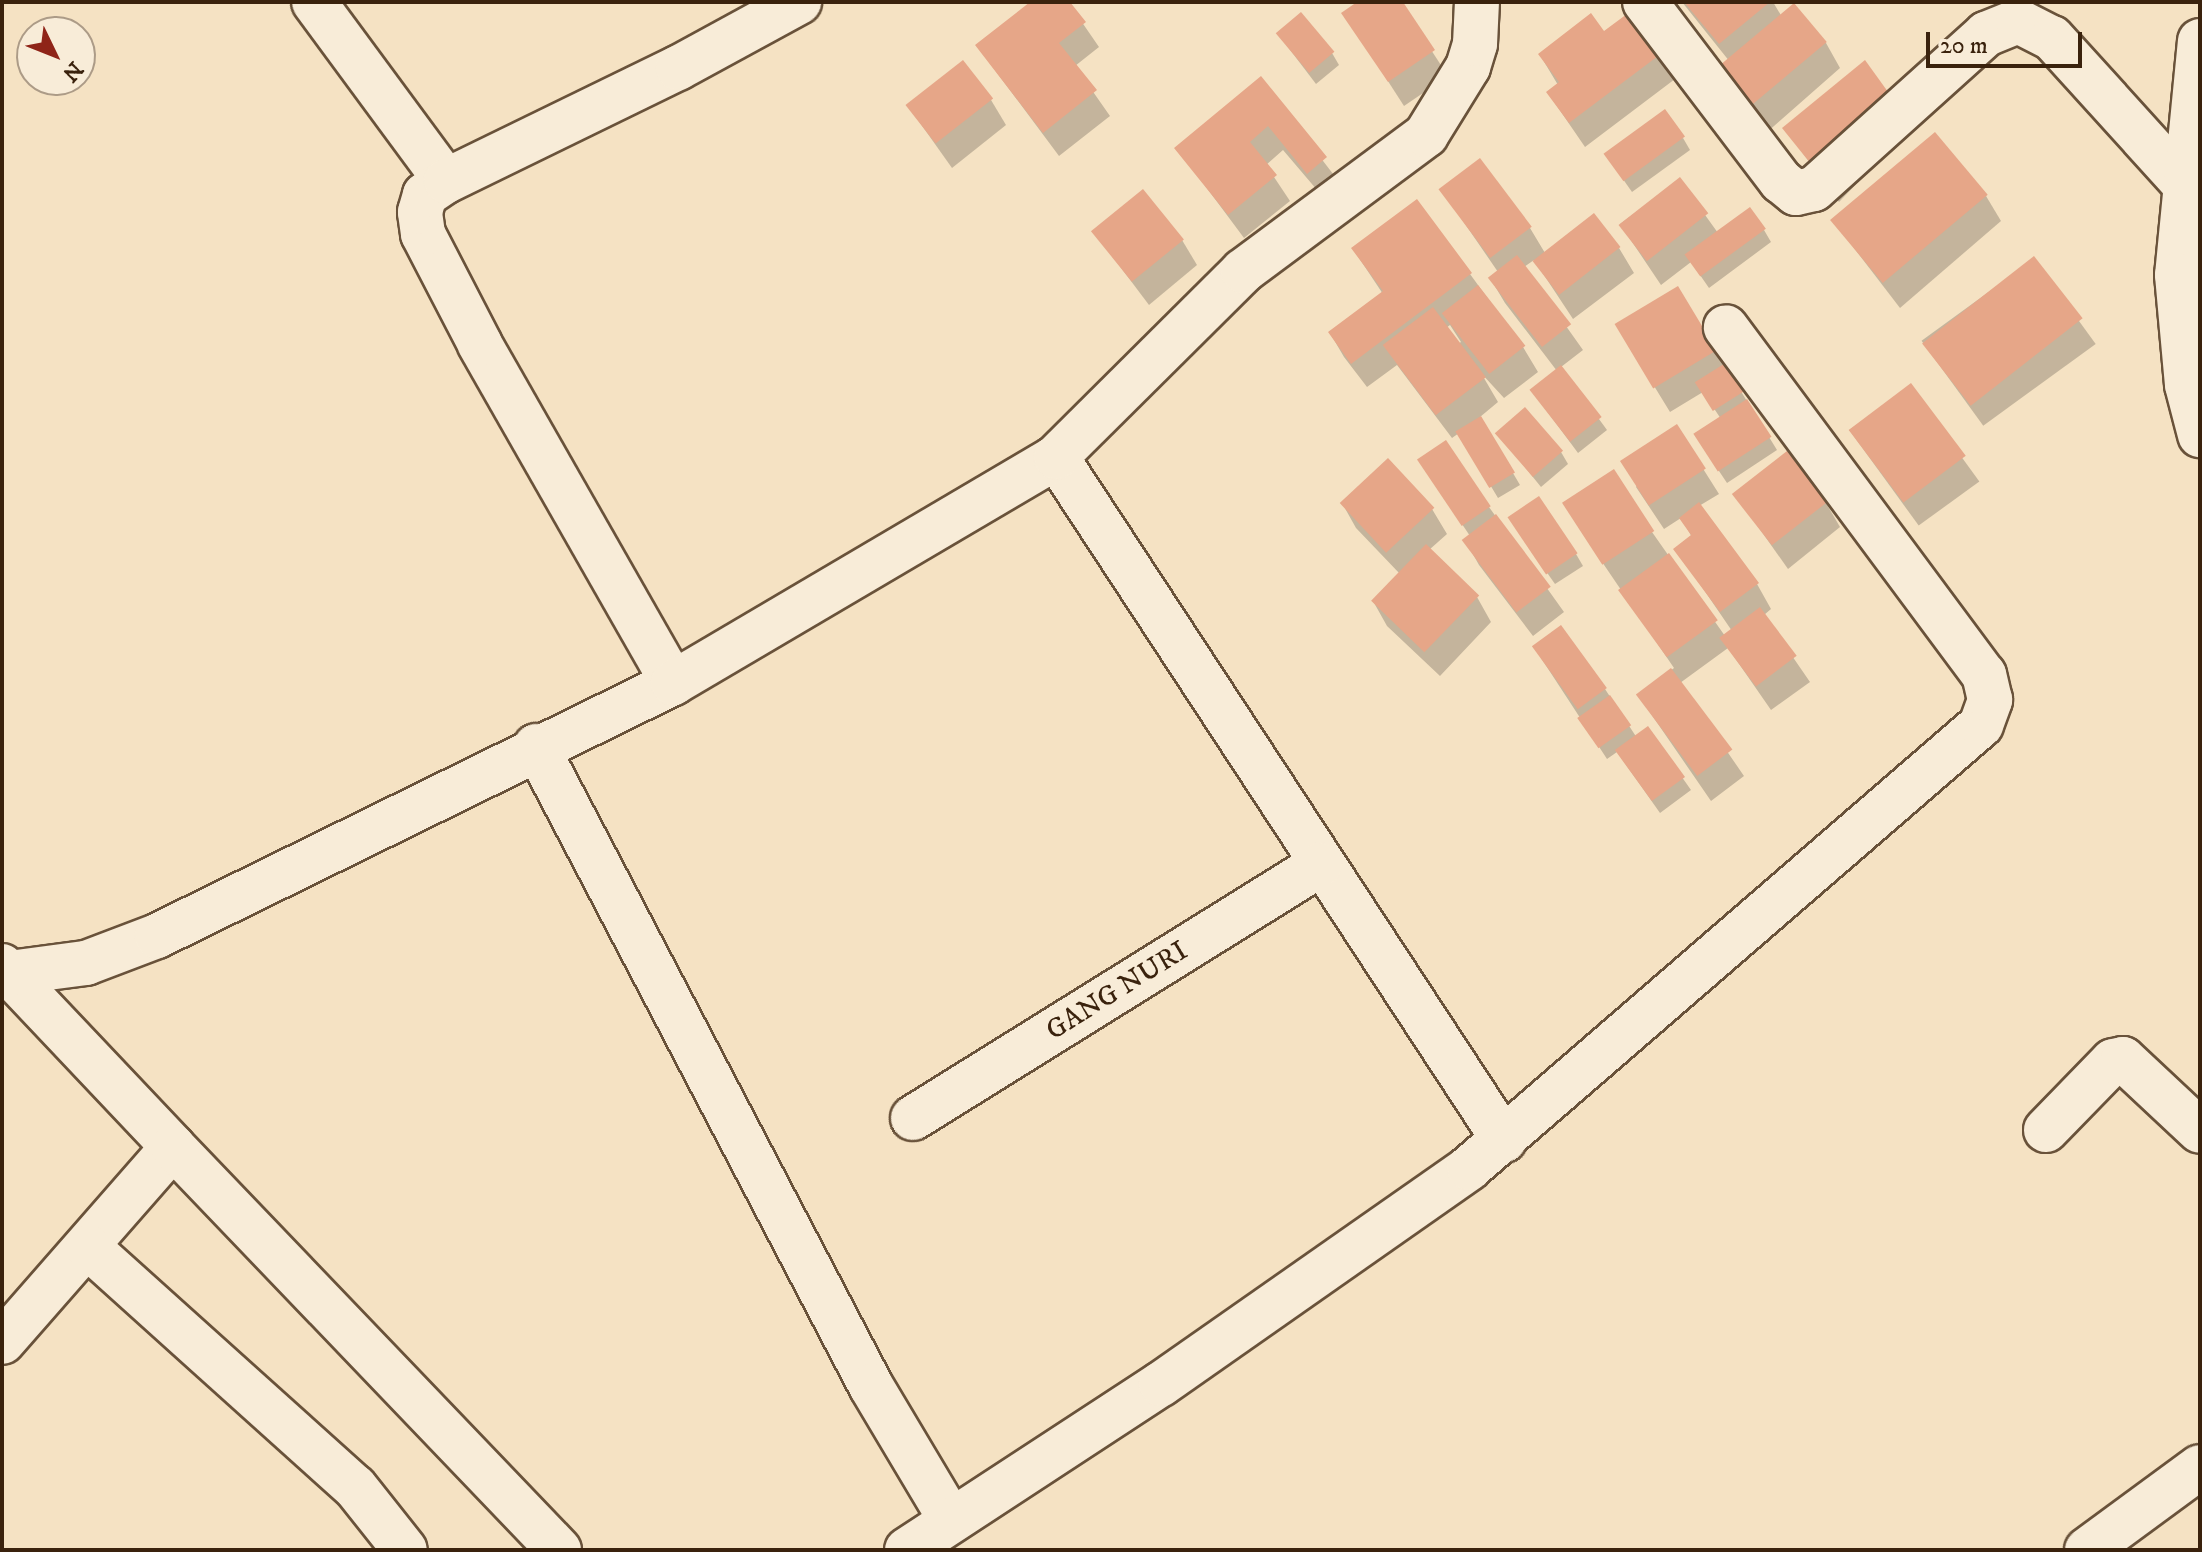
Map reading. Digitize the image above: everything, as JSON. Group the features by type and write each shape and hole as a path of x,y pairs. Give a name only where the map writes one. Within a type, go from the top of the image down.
{"street":[{"path":"314,2 446,181"},
{"path":"673,683 423,234 425,195 446,181 678,68 799,2"},
{"path":"6,972 86,963 157,936 536,746 673,683 1056,457 1243,271 1426,135 1468,67 1475,44 1477,2"},
{"path":"1645,2 1781,181 1796,193 1814,189 1986,34 2018,21 2052,38 2186,186"},
{"path":"2200,41 2177,275 2187,385 2200,435"},
{"path":"907,1550 1174,1375 1504,1140 1971,738 1989,708 1990,692 1975,663 1726,327"},
{"path":"1056,457 1320,865 1504,1140"},
{"path":"536,746 857,1359 951,1520"},
{"name":"GANG NURI","path":"913,1118 1320,865"},
{"path":"6,972 559,1550"},
{"path":"2046,1130 2113,1061 2123,1059 2200,1131"},
{"path":"2,1342 173,1147"},
{"path":"88,1247 355,1487 405,1550"},
{"path":"2087,1550 2200,1467"}],"building":[{"path":"1030,2 1070,2 1086,22 1059,43 1097,90 1043,133 975,45"},
{"path":"1357,2 1403,2 1435,50 1388,82 1341,13"},
{"path":"1684,2 1770,2 1719,44"},
{"path":"1794,3 1827,42 1748,108 1715,69"},
{"path":"1631,11 1662,53 1569,123 1546,92 1559,82 1538,54 1591,13 1604,31"},
{"path":"1301,12 1334,52 1309,73 1276,33"},
{"path":"963,60 993,99 936,144 905,105"},
{"path":"1865,60 1896,103 1823,179 1782,128"},
{"path":"1261,76 1327,157 1307,174 1268,126 1250,142 1277,175 1228,215 1174,148"},
{"path":"1665,109 1685,137 1623,181 1604,154"},
{"path":"1935,132 1988,195 1883,283 1830,220"},
{"path":"1480,158 1532,227 1490,258 1438,189"},
{"path":"1680,177 1708,213 1647,261 1619,225"},
{"path":"1143,189 1184,240 1132,282 1091,231"},
{"path":"1417,199 1472,273 1351,364 1328,332 1383,291 1351,248"},
{"path":"1750,207 1766,229 1700,276 1684,255"},
{"path":"1594,213 1620,247 1559,295 1533,261"},
{"path":"1517,255 1571,324 1542,347 1488,278"},
{"path":"2034,256 2083,318 1971,406 1922,343"},
{"path":"1478,285 1525,346 1489,374 1442,313"},
{"path":"1678,286 1717,350 1653,388 1615,324"},
{"path":"1433,307 1486,377 1436,415 1383,345"},
{"path":"1727,362 1745,391 1713,411 1695,382"},
{"path":"1561,365 1602,417 1570,442 1529,390"},
{"path":"1911,383 1966,456 1903,503 1849,430"},
{"path":"1747,399 1772,437 1718,472 1693,434"},
{"path":"1525,407 1563,451 1533,477 1495,433"},
{"path":"1481,416 1515,473 1489,488 1455,431"},
{"path":"1677,424 1706,468 1649,505 1620,461"},
{"path":"1446,440 1491,506 1462,526 1417,460"},
{"path":"1787,451 1827,502 1772,545 1732,494"},
{"path":"1388,458 1434,508 1386,553 1340,503"},
{"path":"1614,469 1654,531 1602,565 1562,503"},
{"path":"1539,496 1578,553 1546,574 1507,517"},
{"path":"1699,502 1759,583 1720,612 1673,549 1691,535 1679,518"},
{"path":"1496,514 1551,587 1516,613 1462,540"},
{"path":"1426,544 1479,595 1424,652 1371,601"},
{"path":"1669,553 1718,620 1667,657 1618,590"},
{"path":"1760,607 1797,656 1756,686 1719,638"},
{"path":"1561,625 1607,688 1578,709 1532,646"},
{"path":"1671,668 1732,749 1697,776 1636,694"},
{"path":"1610,695 1631,725 1598,748 1577,718"},
{"path":"1648,726 1685,777 1652,801 1615,750"}]}
